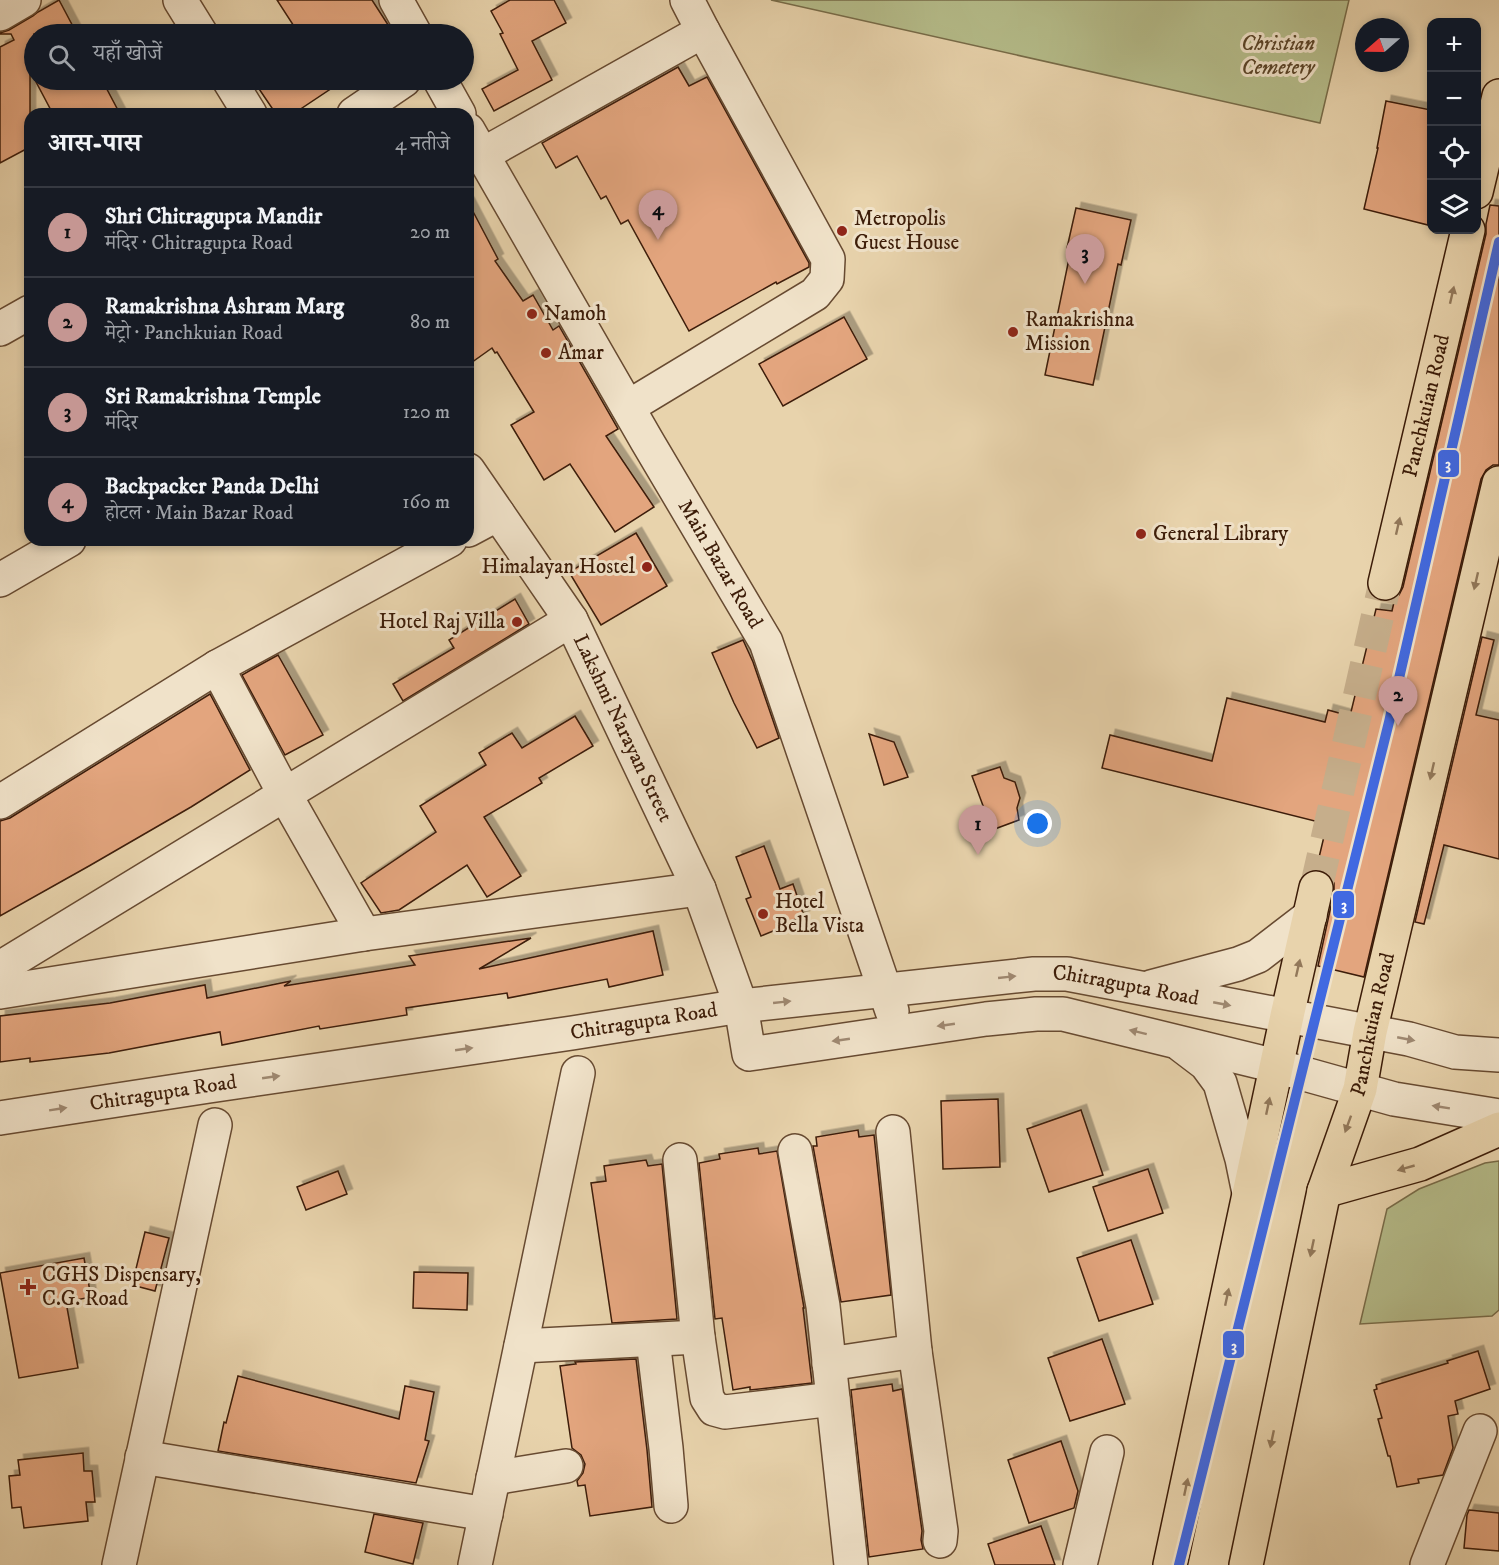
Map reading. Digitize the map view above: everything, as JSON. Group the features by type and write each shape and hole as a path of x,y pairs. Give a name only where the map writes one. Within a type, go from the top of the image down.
{"main road":[{"path":"1479,180 1499,96"},
{"name":"Panchkuian Road","path":"1385,583 1467,234"},
{"name":"Panchkuian Road","path":"1246,1565 1324,1191 1360,1089 1370,1032 1499,483"},
{"path":"1170,1565 1313,902"},
{"path":"1324,1191 1420,1164 1499,1130"}],"street":[{"path":"0,15 24,0"},
{"path":"180,0 195,24"},
{"path":"396,0 409,24"},
{"path":"628,407 815,294 827,279 828,258 687,0"},
{"path":"475,143 703,31"},
{"path":"235,90 246,108"},
{"path":"363,108 390,90"},
{"path":"446,90 456,108"},
{"name":"Main Bazar Road","path":"475,143 766,642 899,1032"},
{"path":"0,329 24,315"},
{"name":"Lakshmi Narayan Street","path":"474,479 571,620 699,889 741,1006 749,1053"},
{"path":"474,527 498,514"},
{"path":"0,580 59,546"},
{"path":"0,802 217,667 439,546"},
{"path":"0,968 571,620"},
{"path":"217,667 285,795 364,934"},
{"path":"0,992 364,934 699,889"},
{"path":"1144,989 1238,964 1258,956 1313,902"},
{"name":"Chitragupta Road","path":"0,1118 741,1006 1045,974 1067,974 1409,1039 1455,1052 1499,1055"},
{"name":"Chitragupta Road","path":"749,1053 1012,1016 1063,1014 1276,1066 1394,1099 1499,1116"},
{"path":"1178,1042 1206,1064 1220,1083 1249,1193"},
{"path":"475,1565 578,1073"},
{"path":"119,1565 215,1125"},
{"path":"893,1132 915,1351 939,1519 940,1541"},
{"path":"795,1151 823,1306 851,1565"},
{"path":"680,1160 698,1337 707,1398 714,1408 725,1412 833,1399"},
{"path":"521,1346 698,1337"},
{"path":"653,1340 671,1506"},
{"path":"829,1364 915,1351"},
{"path":"1427,1565 1480,1431"},
{"path":"1080,1565 1107,1452"},
{"path":"142,1457 486,1514"},
{"path":"494,1478 566,1466"}],"green space":[{"name":"Christian Cemetery","path":"771,0 1349,0 1320,123"},
{"path":"1499,1161 1499,1310 1492,1316 1360,1324 1387,1209 1419,1189 1485,1163"}],"building":[{"path":"59,0 72,24 24,24 24,90 30,90 30,108 24,108 24,150 0,163 0,47 14,40 11,34 0,33"},
{"path":"277,0 372,0 388,24 293,24"},
{"path":"510,0 554,0 566,23 532,41 552,80 494,111 482,89 518,70 491,11"},
{"path":"678,67 689,86 707,77 809,263 809,267 777,284 776,282 689,331 628,220 621,224 606,196 601,199 577,156 556,168 542,143"},
{"path":"40,90 107,90 117,108 50,108"},
{"path":"260,90 329,90 302,108 272,108"},
{"path":"1386,101 1427,109 1427,225 1364,209"},
{"path":"1490,205 1499,206 1499,465 1493,465 1486,470 1481,479 1364,977 1318,966 1334,892 1334,883 1329,875 1316,870 1327,824 1102,768 1110,735 1212,761 1227,698 1325,722 1328,710 1350,716 1376,609 1392,611 1395,598 1403,587 1486,234"},
{"path":"1076,208 1131,220 1121,265 1118,264 1093,385 1045,375 1071,249 1067,248"},
{"path":"474,213 498,259 495,261 523,301 533,295 553,330 559,326 618,429 606,436 654,507 615,532 570,464 544,480 511,425 534,412 497,352 495,353 492,348 474,361"},
{"path":"844,317 867,359 783,406 759,364"},
{"path":"636,533 667,586 601,625 569,572"},
{"path":"515,599 529,624 403,701 393,684 454,648 449,640"},
{"path":"1482,637 1494,640 1476,715 1499,720 1499,859 1444,845 1424,924 1415,922"},
{"path":"743,640 753,662 779,738 757,748 712,653"},
{"path":"278,655 323,735 285,755 242,675"},
{"path":"210,694 250,770 191,807 0,916 0,821 10,818"},
{"path":"575,716 593,746 539,778 542,783 484,817 521,876 487,897 467,865 399,910 381,913 361,883 436,832 420,806 486,765 479,753 512,733 522,748"},
{"path":"869,734 894,742 908,777 884,785"},
{"path":"1000,767 1004,778 1015,782 1020,798 1017,808 1019,820 992,830 972,776"},
{"path":"764,846 780,889 793,884 804,916 761,936 746,899 751,897 736,857"},
{"path":"653,931 663,975 609,987 607,979 508,998 507,993 406,1008 407,1015 320,1029 319,1026 222,1045 220,1032 109,1053 30,1062 30,1058 0,1062 0,1016 110,1003 205,985 207,998 291,981 284,986 415,965 409,956 531,938 479,969"},
{"path":"998,1099 1000,1167 943,1169 941,1101"},
{"path":"1081,1110 1103,1175 1049,1192 1027,1129"},
{"path":"858,1130 859,1137 874,1135 891,1295 841,1302 813,1146 817,1146 816,1137"},
{"path":"758,1148 759,1154 777,1151 804,1308 812,1383 733,1390 722,1318 715,1319 699,1163 720,1159 719,1154"},
{"path":"646,1160 648,1166 662,1164 677,1319 612,1323 591,1183 606,1181 604,1166"},
{"path":"1148,1169 1163,1213 1108,1231 1093,1187"},
{"path":"338,1171 347,1194 306,1210 297,1187"},
{"path":"145,1232 169,1238 155,1291 132,1285"},
{"path":"1131,1240 1153,1304 1099,1321 1077,1258"},
{"path":"84,1258 91,1297 66,1302 78,1368 19,1378 0,1273"},
{"path":"414,1272 468,1273 467,1310 413,1308"},
{"path":"1102,1339 1125,1404 1070,1421 1048,1358"},
{"path":"1478,1351 1490,1389 1455,1401 1458,1414 1448,1416 1453,1448 1443,1475 1418,1479 1419,1483 1397,1487 1378,1419 1382,1418 1374,1390 1377,1389 1376,1385 1448,1363 1447,1361"},
{"path":"636,1359 652,1507 590,1516 585,1485 578,1486 577,1481 583,1473 585,1464 581,1455 572,1448 560,1366 576,1364 575,1362"},
{"path":"238,1376 399,1419 405,1386 434,1392 425,1440 429,1441 416,1483 218,1451"},
{"path":"892,1384 893,1391 902,1389 923,1549 869,1557 851,1390"},
{"path":"1061,1441 1078,1491 1074,1508 1029,1523 1008,1460"},
{"path":"83,1453 84,1471 92,1471 95,1502 86,1502 88,1521 24,1528 21,1507 12,1508 9,1476 20,1475 18,1460"},
{"path":"1469,1510 1499,1513 1499,1551 1464,1548"},
{"path":"374,1514 423,1523 413,1564 365,1552"},
{"path":"1041,1526 1055,1565 995,1565 988,1544"}],"tunnel":[{"path":"1316,888 1385,583"}],"transit line":[{"name":"3","path":"1179,1565 1389,722 1499,242"}],"place":[{"name":"Metropolis Guest House","path":"842,231"},
{"name":"Backpacker Panda Delhi","path":"658,240"},
{"name":"Sri Ramakrishna Temple","path":"1085,284"},
{"name":"Namoh","path":"532,314"},
{"name":"Ramakrishna Mission","path":"1013,332"},
{"name":"Amar","path":"546,353"},
{"name":"General Library","path":"1141,534"},
{"name":"Himalayan Hostel","path":"647,567"},
{"name":"Hotel Raj Villa","path":"517,622"},
{"name":"Ramakrishna Ashram Marg","path":"1398,726"},
{"name":"Shri Chitragupta Mandir","path":"978,855"},
{"name":"Hotel Bella Vista","path":"763,914"},
{"name":"CGHS Dispensary, C.G. Road","path":"28,1287"}]}
